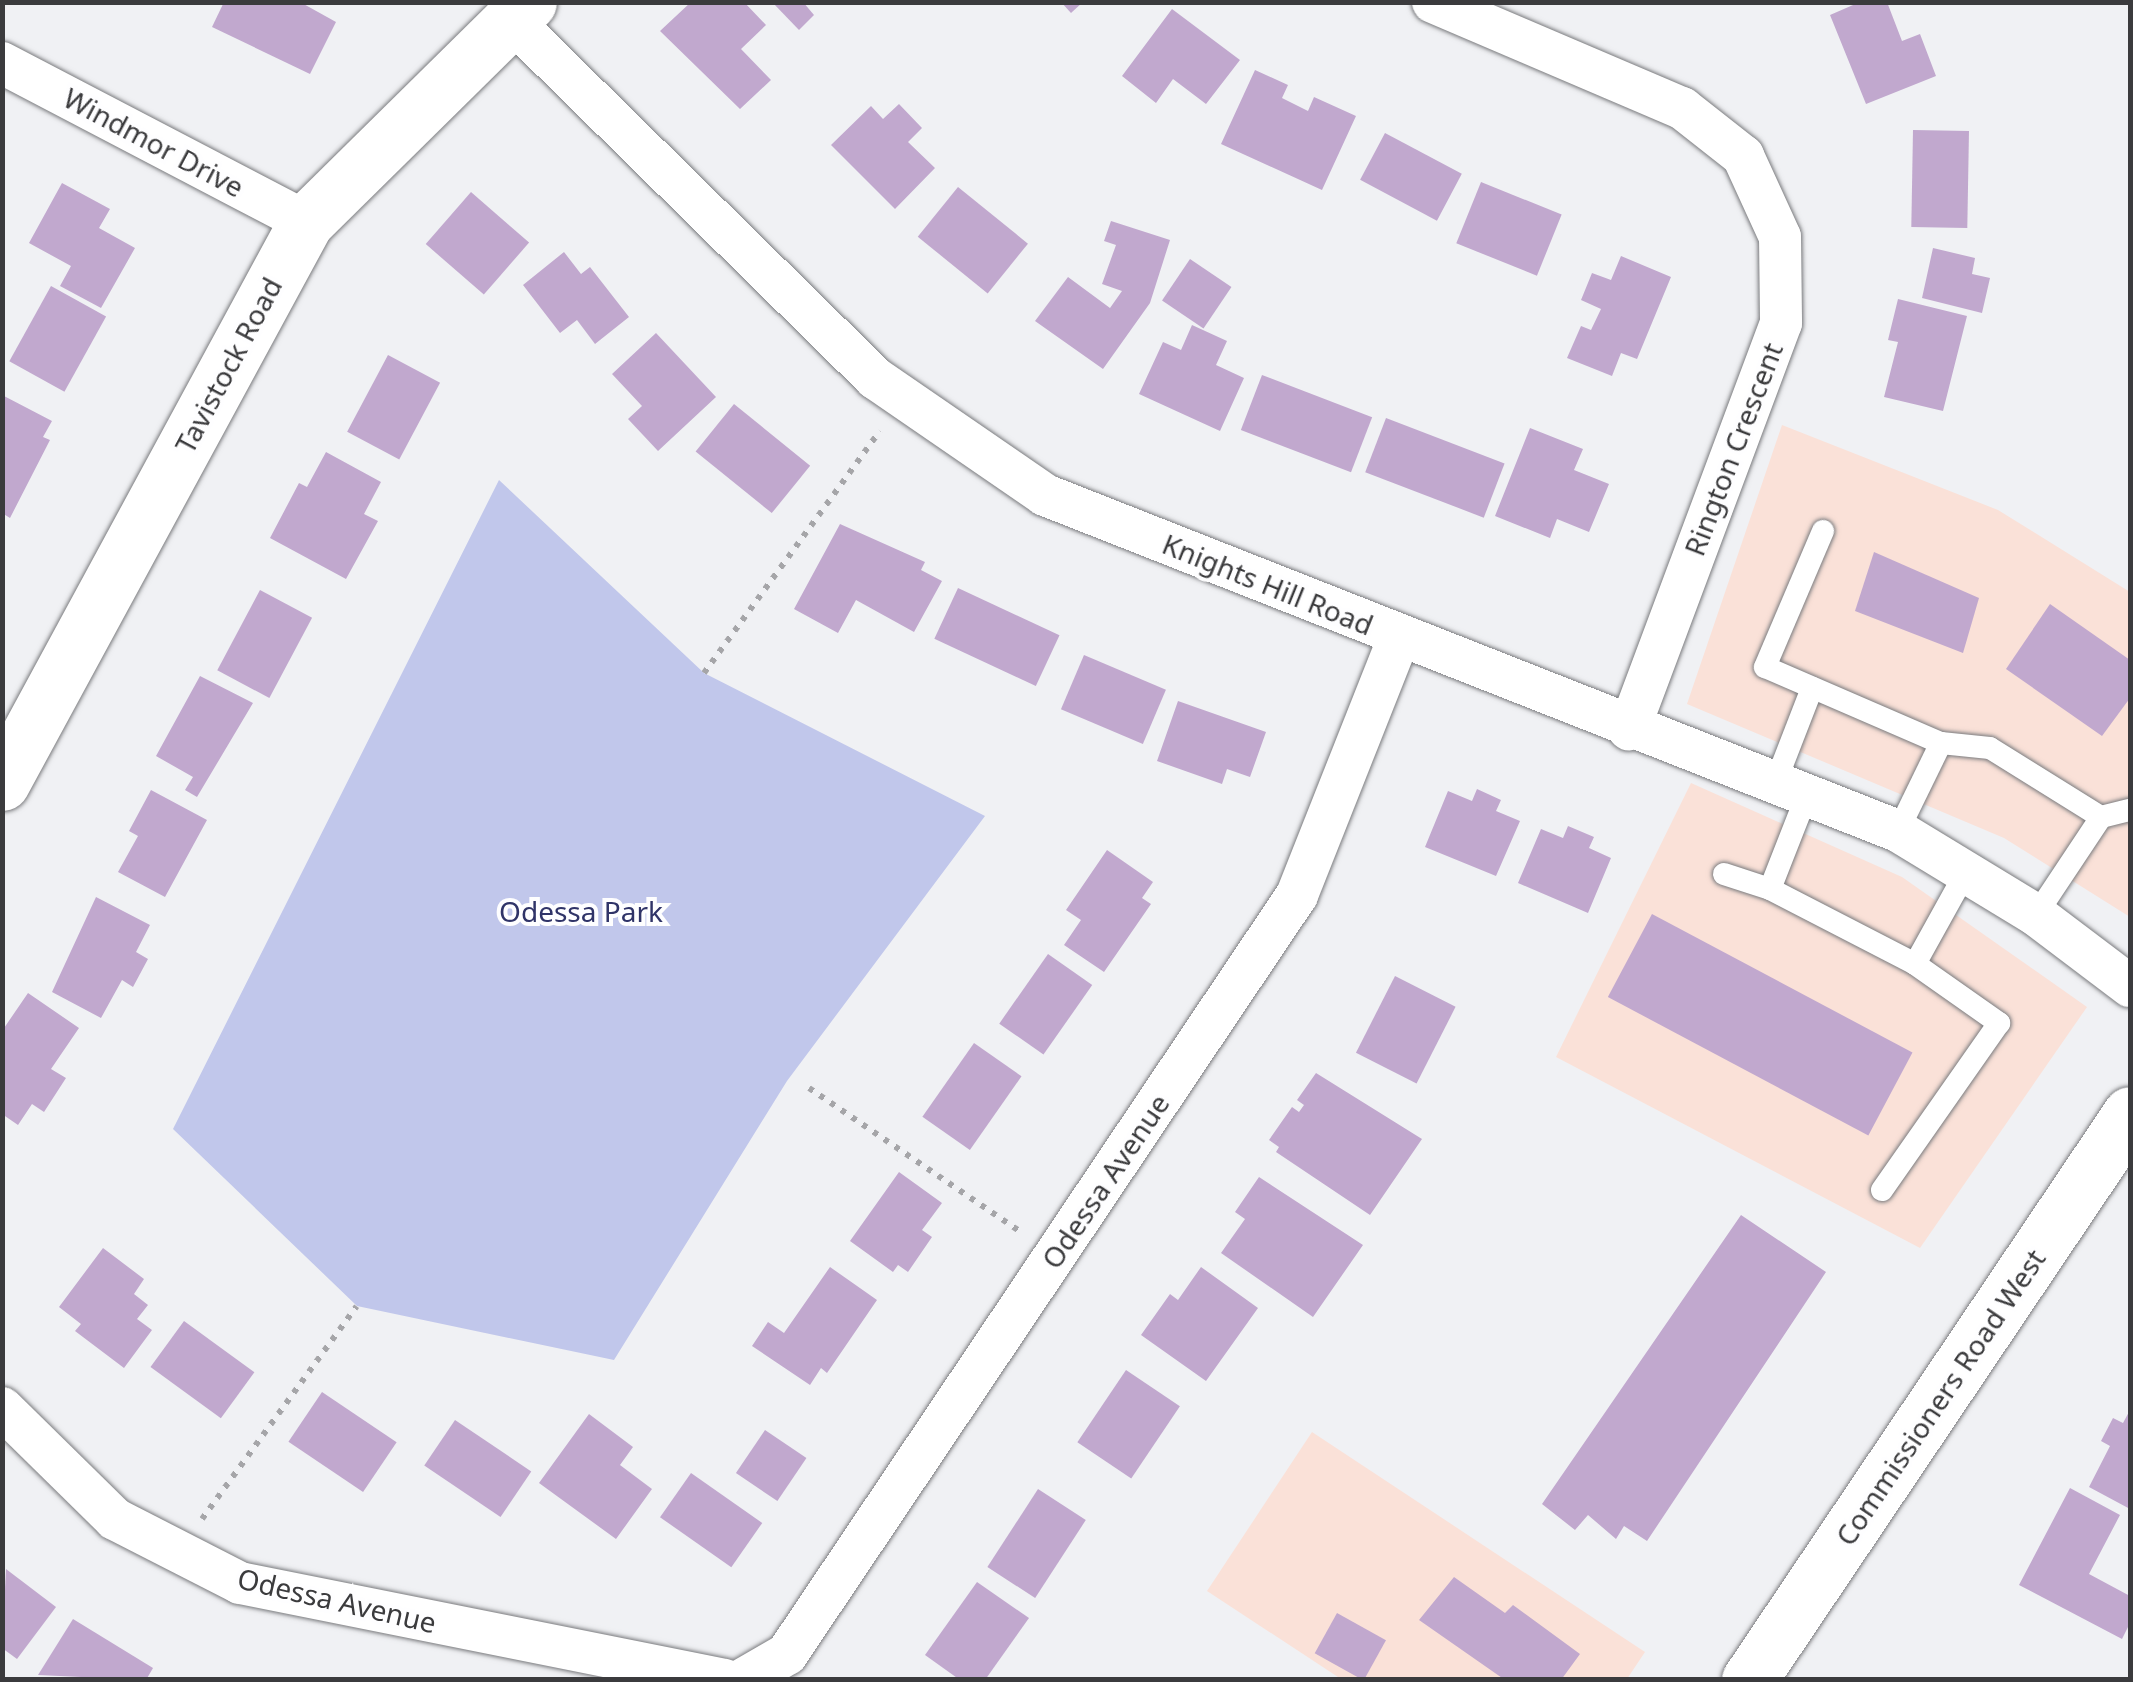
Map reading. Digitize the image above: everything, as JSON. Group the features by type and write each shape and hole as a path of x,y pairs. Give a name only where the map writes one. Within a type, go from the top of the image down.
{"street":[{"name":"Rington Crescent","path":"1433,2 1682,108 1743,156 1780,237 1780,323 1628,729"},
{"name":"Knights Hill Road","path":"520,11 876,378 1045,494 1628,729 1792,786 1898,831 2036,915 2130,986"},
{"name":"Tavistock Road","path":"2,783 306,222 520,11"},
{"name":"Windmor Drive","path":"2,62 306,222"},
{"name":"Odessa Avenue","path":"742,1680 786,1654 1298,895 1399,637"},
{"name":"Commissioners Road West","path":"1748,1680 2130,1114"},
{"name":"Odessa Avenue","path":"2,1408 115,1518 240,1583 724,1680"}],"lane":[{"path":"1822,531 1764,667 1942,743 1990,748 2101,817"},
{"path":"1770,889 1812,688"},
{"path":"1898,831 1942,743"},
{"path":"2036,915 2101,817 2130,810"},
{"path":"1915,964 1967,870"},
{"path":"1724,874 1770,889 1915,964 1998,1024 1882,1190"}],"path":[{"path":"704,673 904,398"},
{"path":"810,1088 1055,1255"},
{"path":"178,1551 357,1306"}],"shaded area":[{"path":"1782,425 1998,510 2130,592 2130,917 2004,838 1687,704"},
{"path":"1691,783 1902,877 2087,1007 1920,1248 1556,1057"},
{"path":"1312,1432 1645,1652 1627,1679 1341,1679 1207,1591"}],"green space":[{"name":"Odessa Park","path":"499,480 704,673 985,816 787,1081 614,1360 357,1306 173,1129"}],"building":[{"path":"224,2 300,2 336,22 310,74 212,27"},
{"path":"691,2 744,2 766,25 741,49 771,80 740,109 660,31"},
{"path":"772,2 803,2 814,15 799,30"},
{"path":"1061,2 1083,2 1071,13"},
{"path":"1860,2 1887,2 1902,41 1920,34 1936,76 1866,104 1830,15"},
{"path":"1172,9 1240,60 1206,104 1173,79 1156,103 1122,76"},
{"path":"1255,70 1288,85 1282,98 1308,111 1314,97 1356,116 1322,190 1221,144"},
{"path":"899,104 922,128 908,142 935,168 895,209 831,145 871,106 883,119"},
{"path":"1913,130 1969,131 1967,228 1911,227"},
{"path":"1385,133 1462,174 1437,221 1360,180"},
{"path":"1481,182 1562,215 1537,276 1456,243"},
{"path":"62,183 110,209 99,228 135,248 101,308 60,286 71,266 29,243"},
{"path":"958,187 1028,244 988,293 918,237"},
{"path":"471,192 529,243 484,295 426,244"},
{"path":"1111,221 1170,240 1150,303 1103,369 1035,321 1068,277 1110,308 1122,291 1102,284 1116,245 1104,241"},
{"path":"1933,248 1975,258 1972,274 1990,278 1982,313 1922,298"},
{"path":"564,252 581,274 590,267 629,317 595,344 577,320 560,333 523,285"},
{"path":"1621,256 1671,277 1637,359 1621,353 1612,376 1567,358 1581,326 1591,330 1601,309 1581,300 1592,273 1611,280"},
{"path":"1190,259 1231,287 1203,328 1162,300"},
{"path":"51,286 106,317 64,392 9,361"},
{"path":"1898,299 1967,316 1943,411 1884,397 1898,342 1888,340"},
{"path":"1192,325 1227,341 1216,365 1244,378 1220,431 1139,394 1163,342 1181,350"},
{"path":"656,333 716,397 658,451 628,419 642,406 612,374"},
{"path":"388,355 440,383 399,460 347,432"},
{"path":"1262,375 1372,417 1351,472 1241,430"},
{"path":"4,396 52,421 43,437 50,440 10,518 2,513"},
{"path":"734,404 810,466 772,513 696,451"},
{"path":"1386,418 1505,464 1484,518 1365,472"},
{"path":"1530,428 1583,449 1574,470 1609,484 1589,532 1557,519 1550,538 1495,516"},
{"path":"326,452 381,482 364,514 378,521 346,579 270,538 299,483 307,487"},
{"path":"840,524 925,562 921,570 942,581 914,632 856,600 838,633 794,609"},
{"path":"1874,552 1979,598 1963,653 1855,611"},
{"path":"958,588 1060,635 1036,686 934,639"},
{"path":"260,590 312,618 269,698 217,670"},
{"path":"2050,604 2130,660 2130,698 2102,736 2006,669"},
{"path":"1084,655 1166,690 1143,744 1061,709"},
{"path":"200,676 253,703 197,797 185,790 193,777 156,756"},
{"path":"1178,701 1266,732 1250,777 1227,769 1222,784 1157,761"},
{"path":"1477,789 1501,800 1496,811 1520,821 1496,876 1425,847 1448,791 1472,801"},
{"path":"151,790 207,820 165,897 118,872 138,836 129,831"},
{"path":"1568,826 1594,837 1589,848 1611,858 1588,913 1518,883 1541,829 1563,838"},
{"path":"1107,850 1153,882 1142,898 1151,904 1104,972 1064,945 1081,920 1066,910"},
{"path":"96,897 150,925 136,952 148,959 133,987 122,980 101,1018 52,992"},
{"path":"1652,914 1912,1052 1868,1135 1608,997"},
{"path":"1048,954 1092,985 1043,1055 999,1024"},
{"path":"1395,976 1456,1007 1417,1083 1356,1053"},
{"path":"28,993 79,1028 51,1069 66,1078 44,1112 32,1104 18,1125 2,1114 2,1031"},
{"path":"974,1043 1022,1076 970,1150 922,1117"},
{"path":"1316,1073 1422,1139 1370,1215 1276,1152 1279,1147 1269,1140 1292,1107 1299,1112 1304,1105 1297,1100"},
{"path":"899,1172 942,1203 922,1230 932,1237 908,1272 898,1265 893,1272 850,1241"},
{"path":"1259,1177 1363,1245 1313,1317 1221,1253 1245,1219 1235,1212"},
{"path":"1741,1215 1826,1272 1647,1541 1624,1526 1616,1539 1588,1515 1575,1530 1542,1504"},
{"path":"103,1248 144,1279 134,1294 148,1305 137,1319 152,1330 124,1368 75,1331 81,1324 59,1307"},
{"path":"830,1267 877,1300 827,1373 821,1368 810,1385 752,1346 768,1322 784,1333"},
{"path":"1201,1267 1258,1308 1206,1381 1141,1335 1170,1294 1178,1300"},
{"path":"184,1321 254,1372 221,1418 150,1367"},
{"path":"1126,1370 1180,1406 1131,1478 1077,1442"},
{"path":"322,1392 397,1442 363,1492 288,1442"},
{"path":"2130,1410 2130,1509 2089,1487 2110,1446 2101,1441 2113,1418 2123,1423"},
{"path":"589,1414 633,1447 620,1465 652,1489 616,1539 539,1483"},
{"path":"455,1420 531,1471 501,1517 424,1466"},
{"path":"765,1430 806,1458 777,1501 736,1473"},
{"path":"691,1473 762,1523 731,1567 660,1517"},
{"path":"2070,1488 2120,1515 2089,1574 2130,1596 2130,1623 2122,1639 2019,1585"},
{"path":"1038,1489 1086,1520 1035,1598 987,1567"},
{"path":"6,1569 56,1607 17,1659 2,1648"},
{"path":"1454,1577 1505,1613 1513,1605 1580,1654 1561,1680 1505,1680 1419,1620"},
{"path":"977,1582 1029,1618 985,1680 960,1680 925,1655"},
{"path":"1337,1613 1386,1640 1364,1680 1315,1653"},
{"path":"73,1619 153,1668 146,1680 38,1675"}]}
